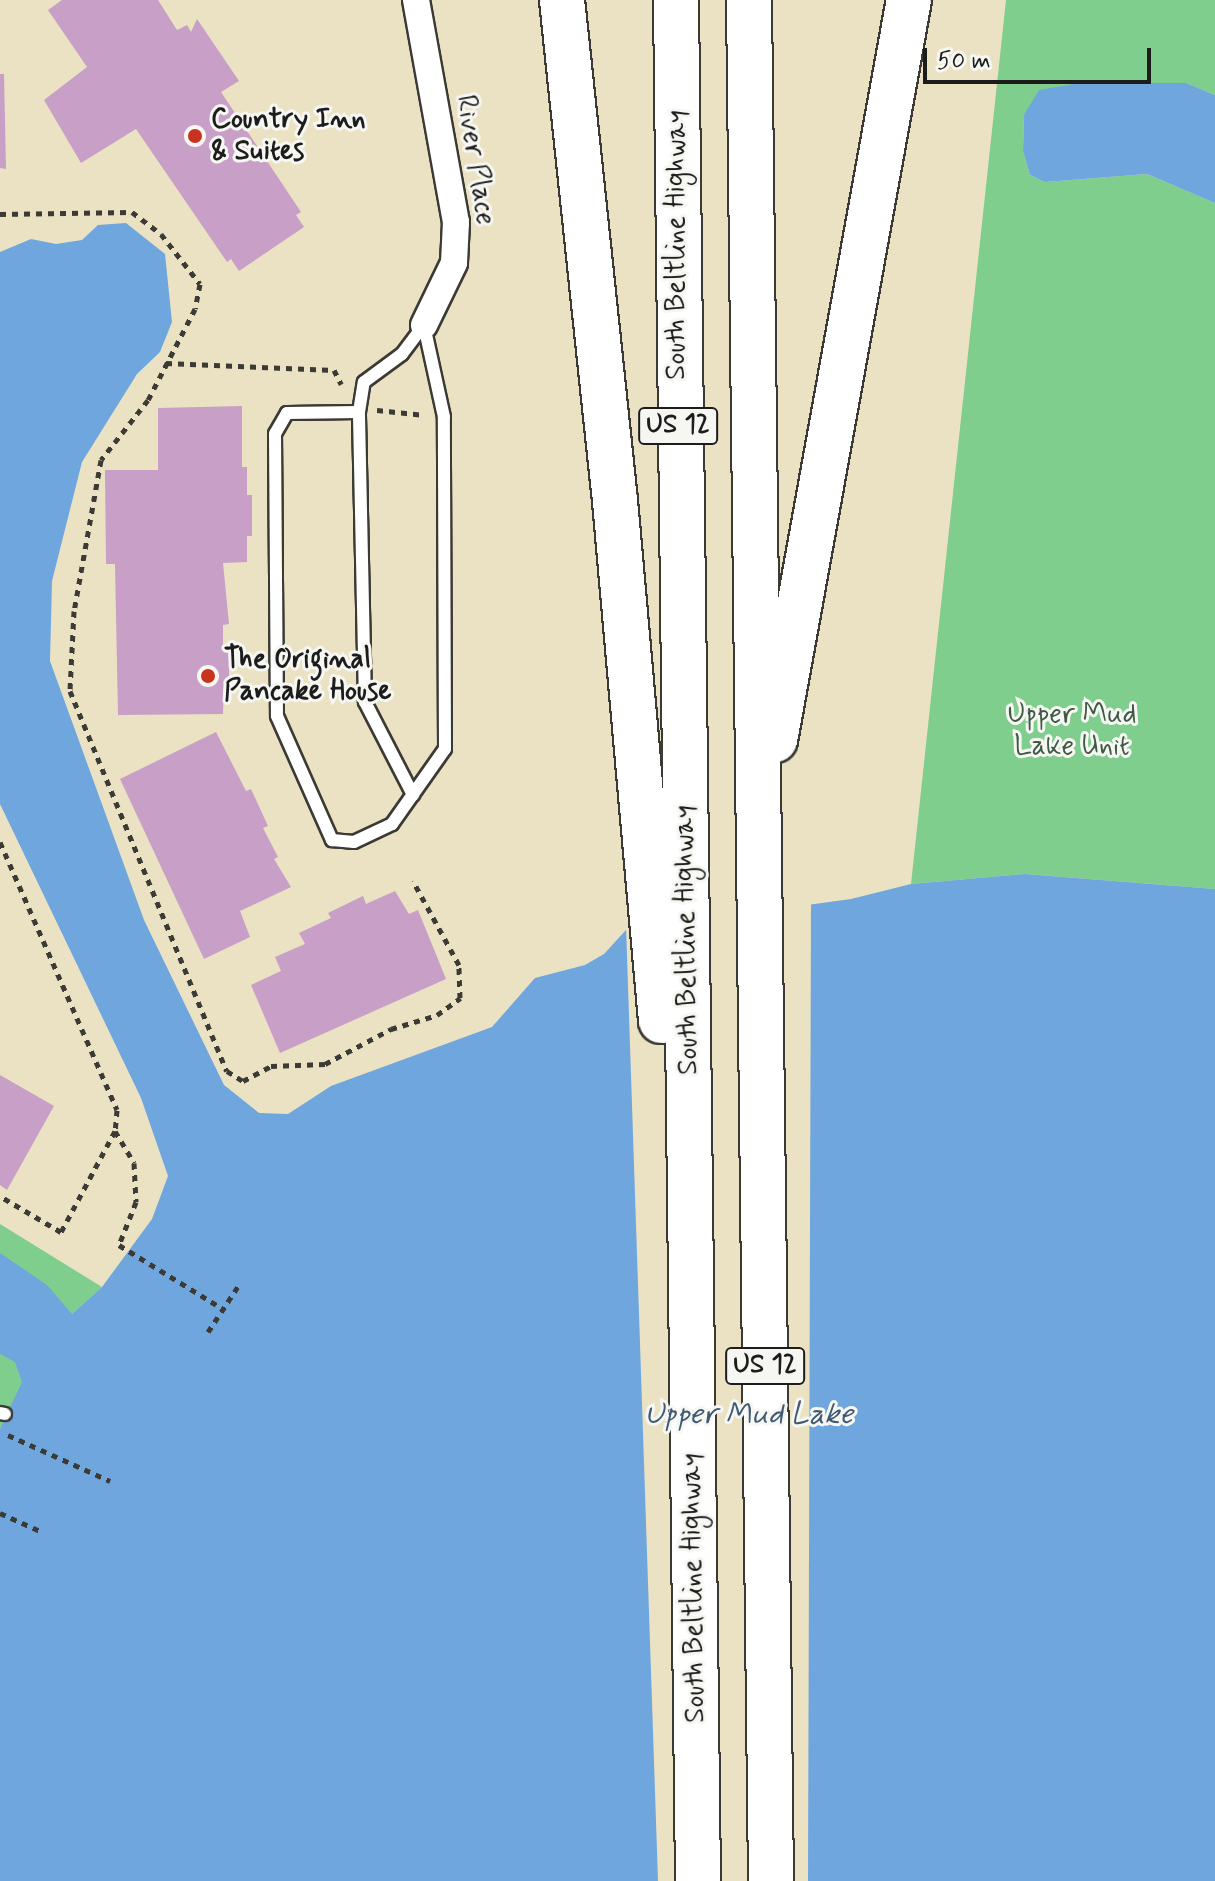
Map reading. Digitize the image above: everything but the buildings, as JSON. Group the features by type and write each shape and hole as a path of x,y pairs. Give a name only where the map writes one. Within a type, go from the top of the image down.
{"highway":[{"path":"562,0 668,852"},
{"name":"South Beltline Highway","path":"676,0 668,852 692,1437 698,1881"},
{"name":"US 12","path":"749,0 771,1881"},
{"path":"758,836 801,614 909,0"}],"street":[{"name":"River Place","path":"416,0 456,222 454,263 424,325"}],"lane":[{"path":"413,795 365,702 360,407 364,382 402,354 424,325"},
{"path":"360,407 287,413 275,434 277,716 332,840 354,842 392,824 445,749 442,407 424,325"}],"path":[{"path":"0,214 132,212 161,234 200,284 195,309 148,400 101,460 74,611 70,691 227,1071 243,1081 271,1066 325,1064 391,1029 437,1015 460,998 459,965 413,881"},
{"path":"166,363 334,370 347,395 360,407 388,415 419,418 442,407"},
{"path":"0,842 117,1110 115,1131 61,1232 0,1196"},
{"path":"115,1131 134,1163 136,1202 119,1245 223,1309"},
{"path":"208,1332 239,1285"},
{"path":"0,1431 110,1481"},
{"path":"0,1513 40,1531"}],"green space":[{"name":"Upper Mud Lake Unit","path":"1006,0 1215,0 1215,95 1186,83 1080,83 1024,115 1023,151 1030,175 1045,182 1147,174 1215,203 1215,889 1025,874 911,884"},
{"path":"0,1224 102,1287 72,1314 0,1429"}],"water":[{"path":"1080,83 1186,83 1215,95 1215,203 1147,174 1045,182 1030,175 1023,151 1024,115 1039,90"},
{"name":"Upper Mud Lake","path":"126,223 165,254 172,322 160,352 137,374 82,462 52,581 50,661 144,920 224,1085 259,1113 288,1114 331,1086 492,1027 535,978 585,965 604,954 626,930 851,899 911,884 1025,874 1215,889 1215,1881 0,1881 0,1429 22,1382 15,1362 0,1354 0,1253 47,1285 72,1314 102,1287 152,1219 168,1176 141,1098 0,804 0,252 31,239 56,244 82,240 98,225"}],"pier":[{"path":"811,901 808,1881 658,1881 626,926"}],"place":[{"name":"Country Inn & Suites","path":"195,136"},
{"name":"The Original Pancake House","path":"208,676"}]}
